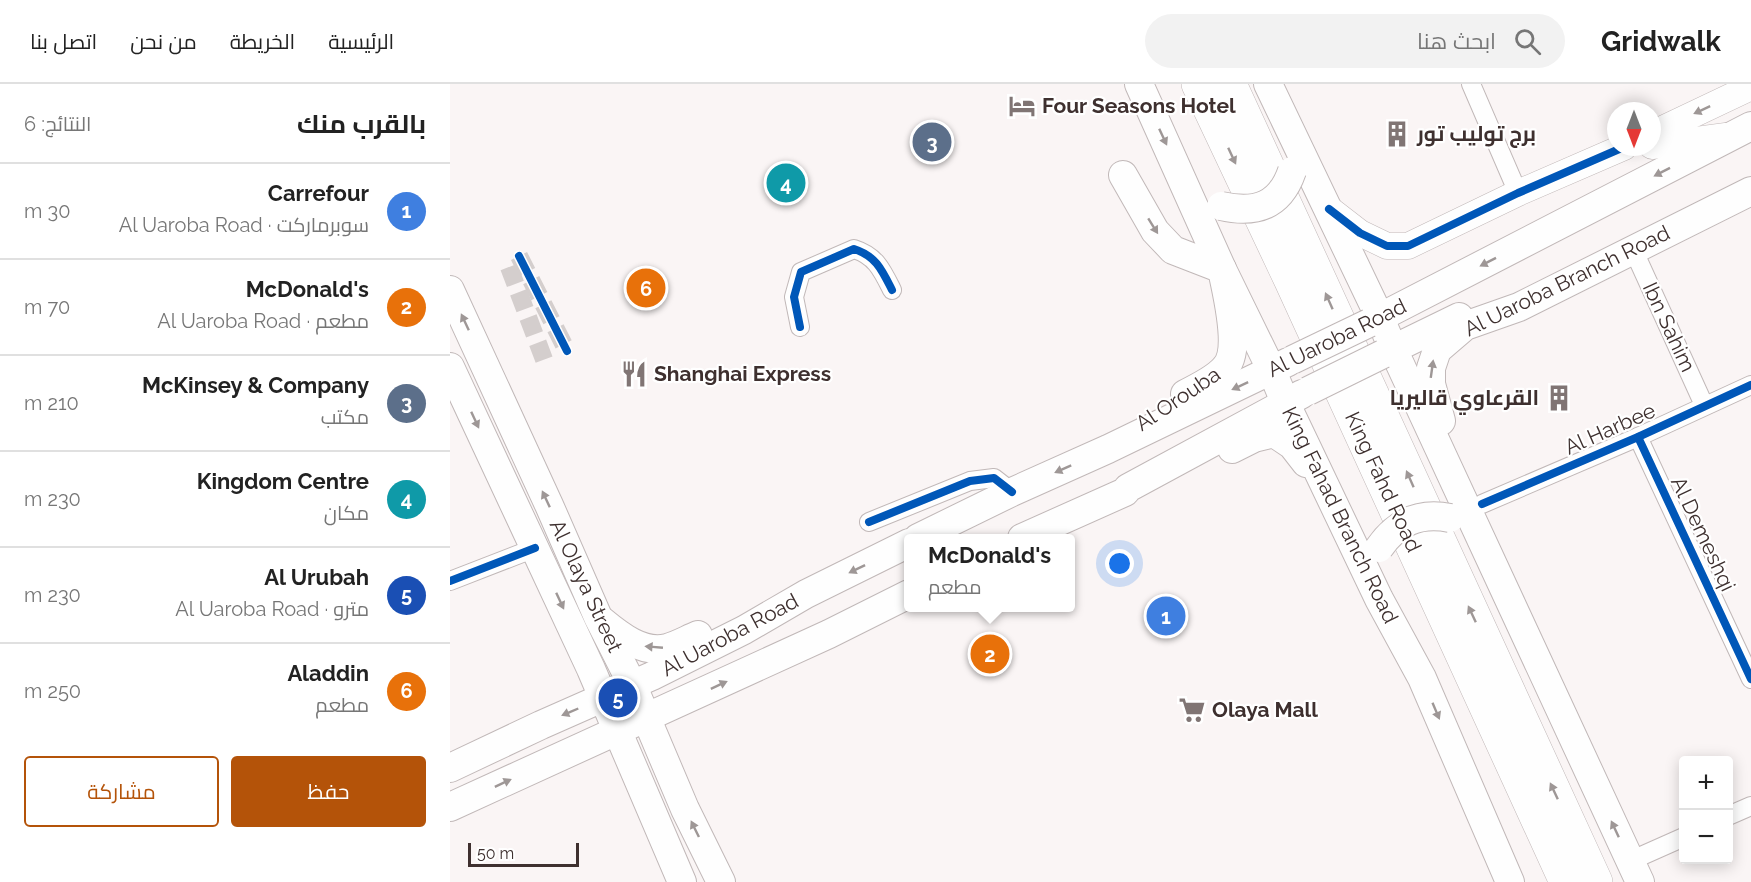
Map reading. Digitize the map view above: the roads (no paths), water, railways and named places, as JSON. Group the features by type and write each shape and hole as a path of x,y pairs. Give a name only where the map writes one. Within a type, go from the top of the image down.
{"highway":[{"name":"King Fahd Road","path":"1198,84 1291,281 1566,882"},
{"name":"King Fahd Road","path":"1230,84 1596,882"}],"main road":[{"name":"King Fahad Branch Road","path":"1139,84 1222,269 1282,365 1296,397 1328,491 1379,599 1422,678 1510,882"},
{"path":"1268,84 1329,209 1388,352 1528,639"},
{"path":"1177,167 1198,190 1221,206 1237,210 1253,209 1267,204 1287,186 1292,171 1285,120"},
{"name":"Al Uaroba Road","path":"926,534 1374,321 1742,130"},
{"name":"Al Uaroba Road","path":"1031,534 1125,492 1128,488 1296,397 1716,188 1751,173"},
{"path":"1124,175 1155,231 1173,250 1222,269"},
{"name":"Al Uaroba Branch Road","path":"1528,639 1511,577 1482,504 1440,419 1431,384 1431,368 1437,350 1465,326 1519,307 1751,191"},
{"name":"Al Orouba","path":"1108,449 1144,418 1226,368 1232,353 1233,337 1222,269"},
{"name":"Al Olaya Street","path":"450,290 598,617 633,684 685,809 721,882"},
{"path":"1419,336 1465,326 1484,305"},
{"name":"Al Olaya Street","path":"450,367 604,698 682,882"},
{"path":"1125,492 1139,491 1164,483 1254,438 1274,433 1292,445 1328,491"},
{"path":"1422,678 1376,559 1379,548 1386,538 1406,523 1420,517 1436,515 1464,524 1476,534 1485,547 1635,871"},
{"name":"Al Uaroba Road","path":"450,768 604,698 744,630 806,594 904,545"},
{"path":"598,617 620,636 642,646 659,649 669,647 764,604 786,596 806,594"},
{"name":"Al Uaroba Road","path":"450,807 829,634 904,596"}],"street":[{"path":"1471,84 1518,193"},
{"path":"1661,130 1751,87"},
{"path":"1661,144 1742,130"},
{"path":"1329,209 1360,233 1387,246 1408,246 1518,193 1607,154"},
{"path":"800,327 794,297 801,272 854,249 869,255 882,271 892,290"},
{"name":"Ibn Sahim","path":"1633,249 1704,405"},
{"name":"Al Harbee","path":"1482,504 1638,437 1751,385"},
{"name":"Al Demeshqi","path":"1638,437 1751,679"},
{"path":"868,522 970,481 994,478 1012,492"},
{"path":"450,581 535,548"},
{"path":"1733,814 1751,806"},
{"path":"1635,871 1679,840"}],"tunnel":[{"path":"519,256 567,351"},
{"path":"509,267 545,362"}],"place":[{"name":"Four Seasons Hotel","path":"1022,106"},
{"name":"برج توليب تور","path":"1397,134"},
{"name":"McKinsey & Company","path":"932,142"},
{"name":"Kingdom Centre","path":"786,183"},
{"name":"Aladdin","path":"646,288"},
{"name":"Shanghai Express","path":"634,374"},
{"name":"القرعاوي قاليريا","path":"1559,398"},
{"name":"Carrefour","path":"1166,616"},
{"name":"McDonald's","path":"990,654"},
{"name":"Al Urubah","path":"618,698"},
{"name":"Olaya Mall","path":"1192,710"}]}
